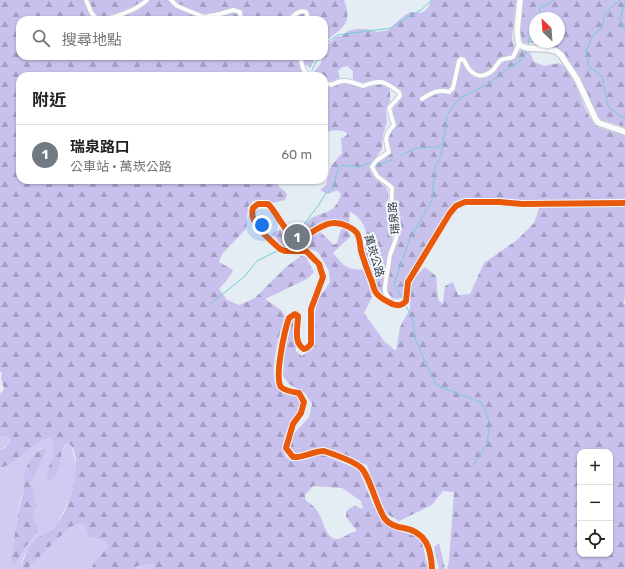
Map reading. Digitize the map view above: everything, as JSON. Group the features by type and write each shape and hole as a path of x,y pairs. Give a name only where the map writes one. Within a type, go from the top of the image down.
{"street":[{"path":"86,0 91,12 94,16"},
{"path":"115,16 141,6 147,0"},
{"path":"170,0 177,6 202,16"},
{"path":"422,99 432,92 443,90 449,92 454,88 459,61 461,59 464,60 465,64 475,75 480,77 493,70 500,60 513,57 518,45 517,32 520,0"},
{"path":"209,16 232,10 240,12 240,16"},
{"path":"293,16 300,11 304,11 308,16"},
{"path":"518,45 529,48 556,51 577,79 596,120 599,123 625,132"},
{"path":"302,60 305,72"},
{"name":"瑞泉路","path":"328,84 331,85 343,80 351,81 362,86 374,82 383,82 399,92 400,96 389,108 394,125 386,135 389,152 376,161 372,167 377,176 392,188 391,212 397,234 390,255 385,292 392,304"},
{"path":"392,304 400,305 406,301 408,282 450,213 459,204 465,202 522,204 625,203"},
{"name":"萬崁公路","path":"392,304 375,292 371,278 365,266 359,238 353,229 342,224 331,223 296,237 286,229 268,204 258,204 253,208 252,214 255,223 280,249 285,252 306,251 318,264 323,277 311,308 309,346 304,349 299,344 297,334 298,316 295,314 289,318 282,344 279,378 280,385 285,390 299,393 304,402 301,414 293,424 286,448 293,457 304,457 319,451 324,451 360,466 366,474 380,511 386,519 392,525 413,531 423,537 428,546 432,569"}],"shaded area":[{"path":"7,435 10,440 9,445 0,449 0,436"},
{"path":"45,439 51,440 53,445 53,454 46,477 48,480 65,445 68,442 71,444 77,468 70,498 57,525 31,545 23,558 21,569 0,569 0,468 11,464","holes":["42,448 46,453 31,486 37,505 33,516 38,533 26,546 17,562 11,557 24,478 28,465 38,451"]},
{"path":"77,523 83,523 86,525 86,532 95,539 102,540 107,543 108,547 96,560 91,569 27,569 70,527"},
{"path":"152,564 155,569 133,569 137,566"}],"green space":[{"path":"0,0 344,0 347,9 347,16 344,26 328,40 328,16 16,16 16,60 314,60 310,68 306,65 300,68 301,72 16,72 16,184 278,184 287,195 285,200 272,203 258,200 253,201 248,207 246,229 222,254 219,262 233,270 219,289 227,300 239,305 255,298 286,267 301,256 306,257 314,272 307,279 265,299 281,310 285,316 274,361 274,378 276,385 283,392 298,398 300,402 299,412 285,434 283,447 285,455 291,461 323,455 358,469 374,507 388,526 414,535 422,542 428,569 155,569 152,564 137,566 133,569 91,569 96,560 108,547 107,543 102,540 89,537 86,531 86,525 80,523 70,527 27,569 21,569 25,556 32,543 54,528 63,516 74,482 76,459 73,449 68,442 63,449 58,470 50,480 46,479 53,452 52,441 47,439 41,441 11,464 0,468 0,449 8,446 10,442 7,436 0,436 0,394 4,389 1,378 2,373 0,371","holes":["313,486 342,488 361,501 363,509 355,506 346,513 346,517 357,531 337,539 333,538 327,532 315,508 305,499 305,495"]},
{"path":"431,0 516,0 512,37 514,47 519,50 529,51 534,62 544,66 559,63 566,68 576,85 588,115 593,122 600,128 625,135 625,201 459,202 413,269 405,294 399,299 395,299 388,294 386,288 391,257 399,236 393,210 393,190 378,175 374,167 391,152 389,138 390,132 395,124 393,112 394,107 401,96 400,90 390,84 378,80 362,84 353,80 353,71 347,66 338,71 340,78 330,82 328,81 328,72 314,72 322,60 328,60 328,44 336,37 342,36 348,31 356,29 367,29 378,32 388,30 405,15 411,12 420,13 425,11"},
{"path":"522,0 625,0 625,127 602,120 598,117 574,68 561,52 556,48 565,48 565,12 529,12 529,43 524,43 520,29"},
{"path":"345,83 361,87 372,84 382,84 389,88 390,101 386,109 387,122 383,135 382,149 370,166 376,179 387,188 387,211 392,233 392,245 388,253 383,295 376,286 370,273 362,248 366,238 365,228 359,219 351,212 349,222 343,222 299,236 297,234 308,220 332,209 338,202 341,195 338,190 328,194 320,190 328,184 331,166 342,153 341,139 347,135 347,133 342,131 328,132 328,86"},
{"path":"625,207 625,569 447,569 449,561 454,492 443,491 432,505 399,521 387,514 379,501 367,465 321,447 298,458 292,455 288,444 292,436 309,417 312,404 305,393 289,384 283,376 284,357 292,320 294,320 296,351 302,356 314,347 314,320 317,301 330,282 329,271 318,252 306,247 289,249 279,242 272,234 280,229 292,242 300,241 320,232 334,245 337,243 341,229 344,227 351,236 333,253 349,268 364,269 372,297 364,313 384,341 396,351 400,327 410,309 411,281 425,267 436,276 438,300 443,304 445,286 453,282 458,295 470,294 484,263 517,240 534,223 539,208"},
{"path":"44,448 46,453 31,483 37,505 33,516 39,531 26,546 17,562 14,564 11,561 11,557 25,474 33,456"},
{"path":"439,543 445,569 439,569 434,547"}],"waterway":[{"path":"328,42 338,35 391,28 421,10 432,0"},
{"path":"540,12 539,9 553,0"},
{"path":"620,0 605,13 602,28 593,35 586,51 589,67 602,76 608,106 621,117 625,117"},
{"path":"625,1 620,20 625,30"},
{"path":"528,47 529,38"},
{"path":"403,300 394,284 409,241 432,200 435,167 441,156 447,116 452,107 460,98 488,84 522,60 527,50"},
{"path":"312,70 317,60"},
{"path":"402,155 416,148 438,147 442,143"},
{"path":"377,164 379,165 393,159"},
{"path":"296,234 318,206 326,193 333,188 338,169 342,165 359,167 370,162"},
{"path":"282,247 291,239"},
{"path":"210,304 244,277 257,261 277,251"},
{"path":"406,306 412,317 416,341 436,385 482,403 490,424 487,444 474,465"}],"cycle path":[{"path":"432,569 429,548 426,542 418,533 393,525 385,519 366,476 360,467 348,460 324,451 293,457 286,448 293,424 301,413 304,402 299,393 281,387 279,382 279,364 285,332 289,318 295,314 298,316 298,343 304,349 311,344 311,309 323,277 319,264 306,251 285,251 280,249 266,236 254,220 252,214 253,208 258,204 268,204 288,232 296,237 301,237 331,223 338,223 352,229 358,235 362,255 376,292 384,300 392,304 401,305 406,301 408,282 450,213 456,206 465,202 500,202 522,204 625,203"}],"place":[{"name":"瑞泉路口","path":"297,237"}]}
